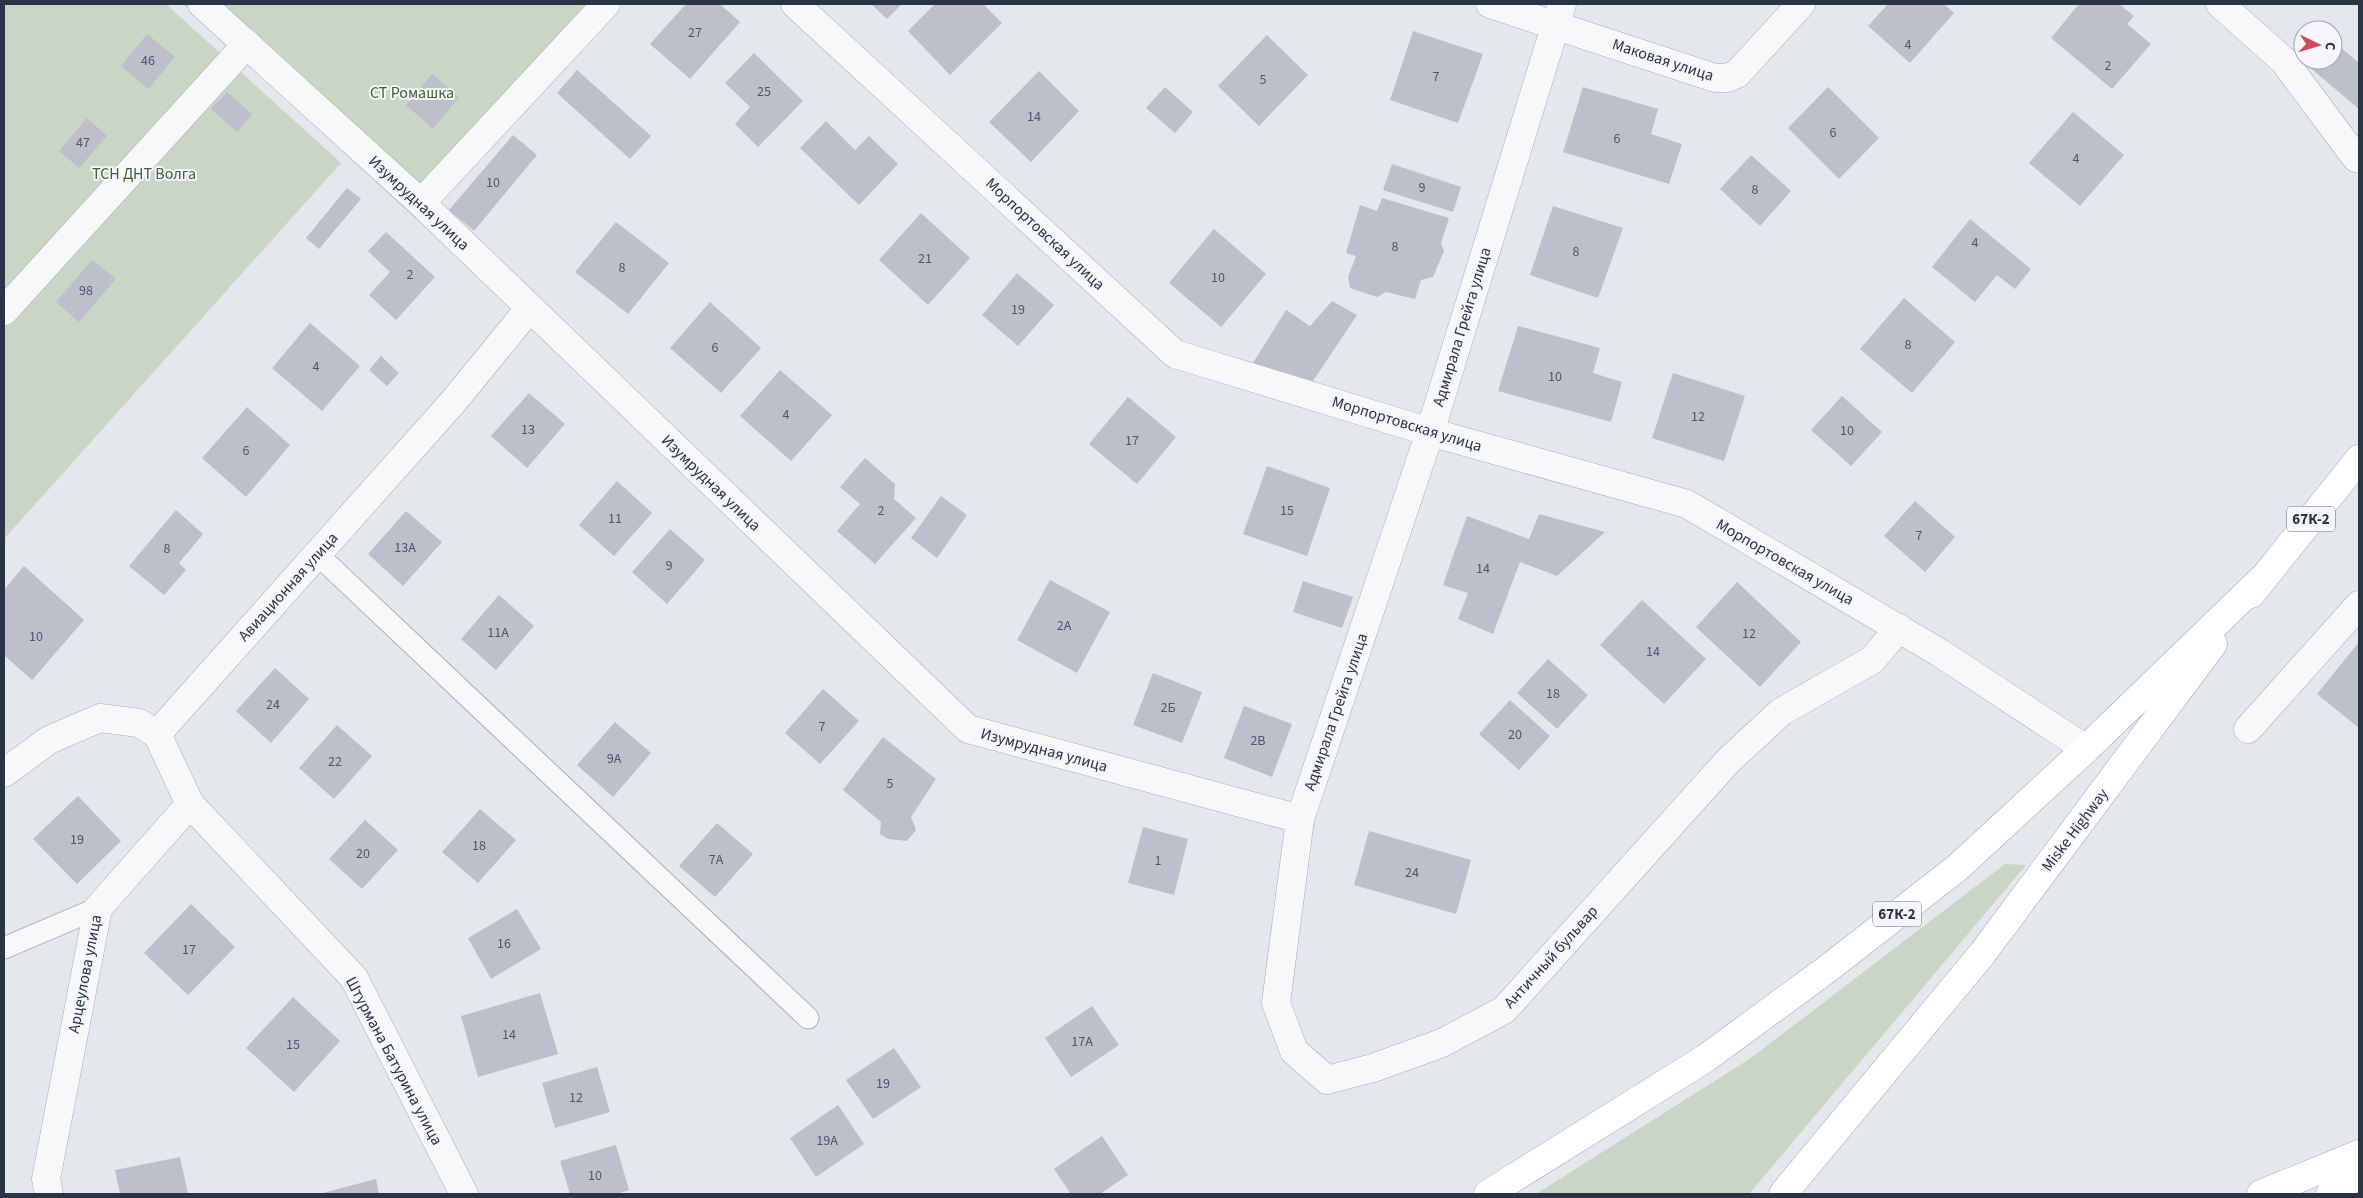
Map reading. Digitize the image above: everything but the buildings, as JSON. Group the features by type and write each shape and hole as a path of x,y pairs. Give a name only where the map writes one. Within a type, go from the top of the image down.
{"main road":[{"name":"Miske Highway","path":"1783,1194 1982,954 2262,579 2359,460"},
{"name":"67К-2","path":"1488,1194 1706,1058 1826,970 1957,868 2086,749 2262,579"},
{"path":"2261,1194 2359,1154"},
{"path":"2330,1194 2359,1174"}],"street":[{"name":"Изумрудная улица","path":"202,4 421,203 529,309 968,729 1300,819"},
{"path":"421,203 606,4"},
{"name":"Морпортовская улица","path":"795,4 1175,354 1430,432 1687,504 1940,653 2086,749"},
{"name":"Маковая улица","path":"1490,4 1559,14 1704,76 1727,78 1737,74 1746,66 1801,4"},
{"path":"2220,4 2284,61 2356,158 2359,159"},
{"name":"Адмирала Грейга улица","path":"1300,819 1430,432 1559,14"},
{"path":"4,311 247,44"},
{"name":"Авиационная улица","path":"157,734 453,402 529,309"},
{"path":"2248,729 2359,606"},
{"name":"Античный бульвар","path":"1300,819 1276,1003 1294,1051 1327,1080 1373,1068 1442,1043 1504,1010 1729,760 1781,712 1872,660 1899,628"},
{"path":"4,772 49,740 100,718 138,723 157,734 190,804"},
{"name":"Арцеулова улица","path":"49,1194 46,1179 98,908 190,804"},
{"name":"Штурмана Батурина улица","path":"190,804 354,978 464,1194"}],"lane":[{"path":"317,554 808,1018"},
{"path":"4,948 98,908"}],"green space":[{"name":"ТСН ДНТ Волга","path":"4,4 166,4 341,163 4,539"},
{"name":"СТ Ромашка","path":"183,4 617,4 416,219"},
{"path":"2005,864 2026,865 1749,1194 1536,1194 1751,1058"}]}
